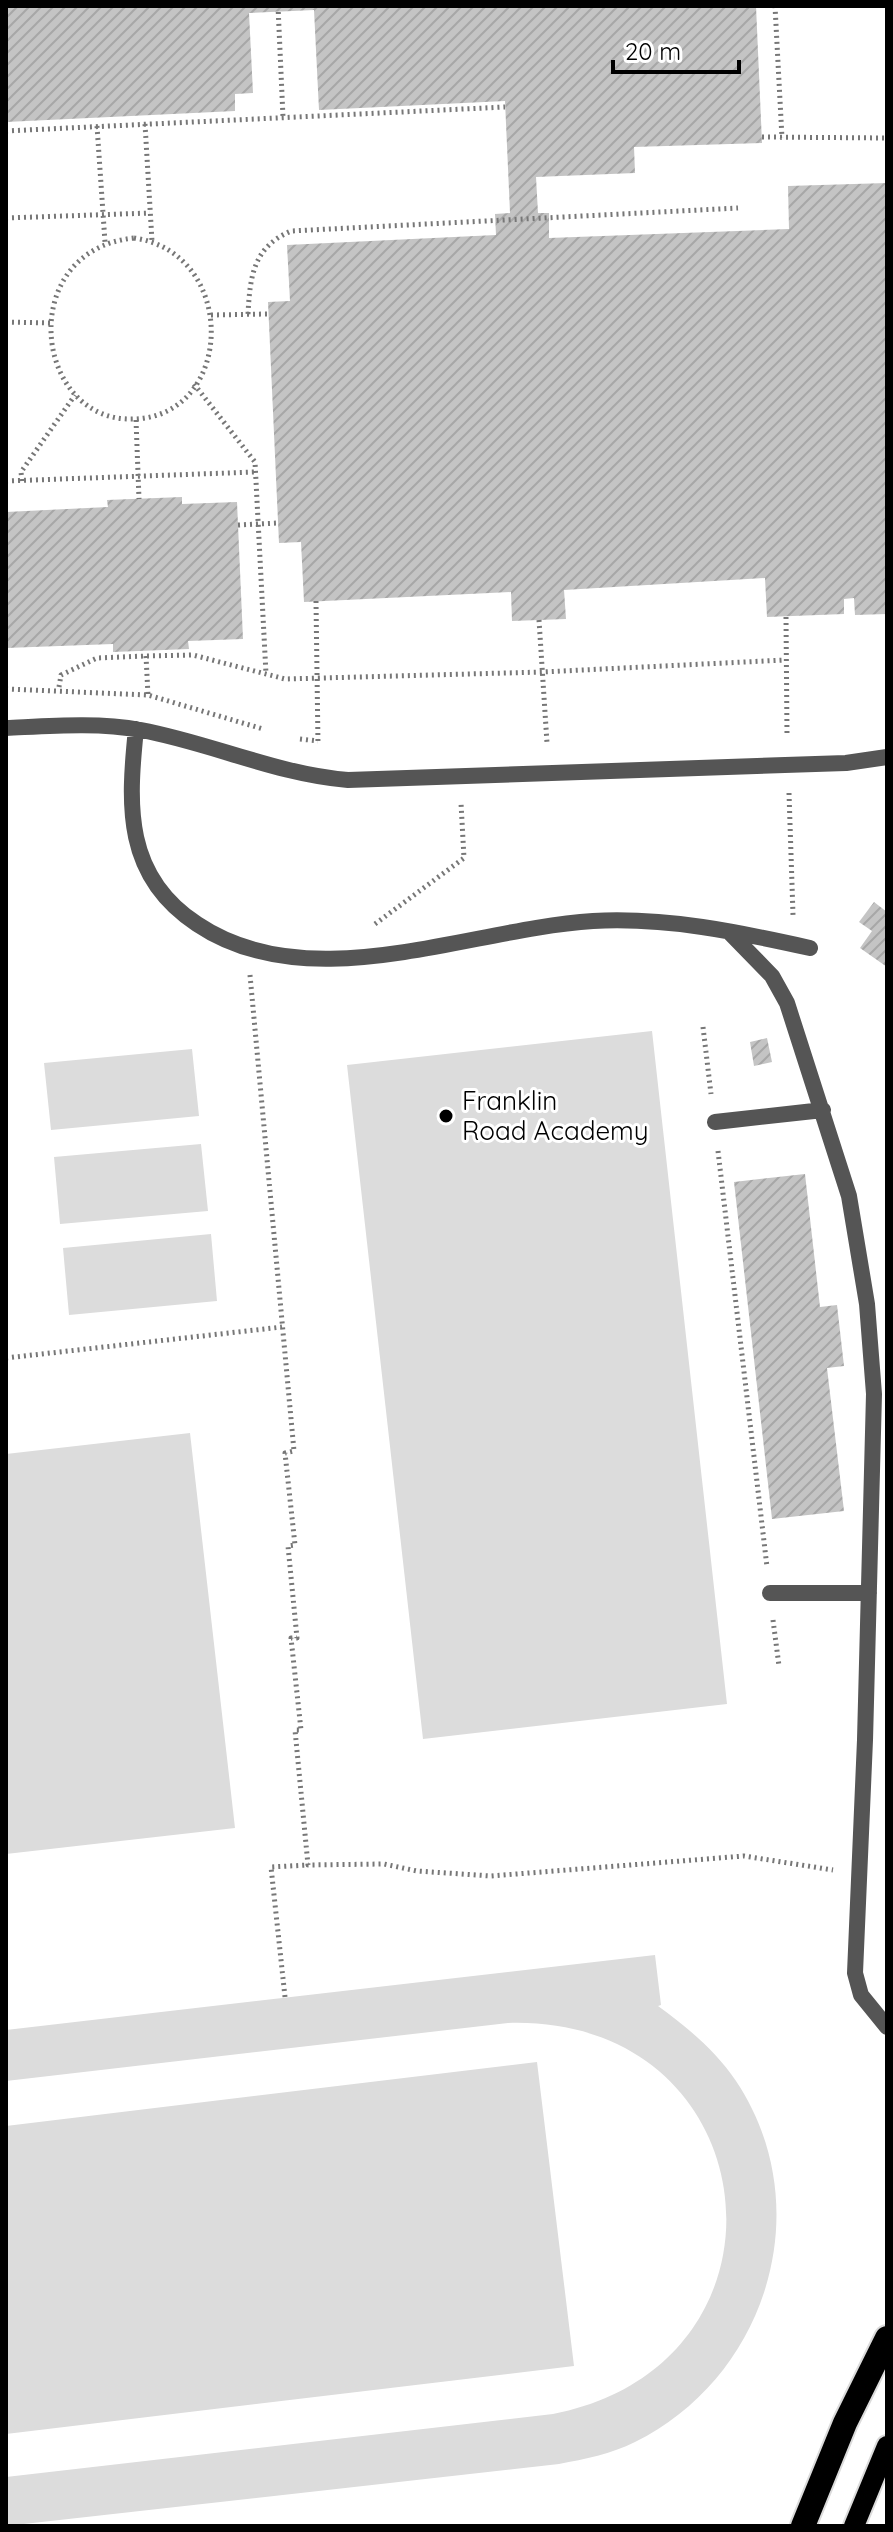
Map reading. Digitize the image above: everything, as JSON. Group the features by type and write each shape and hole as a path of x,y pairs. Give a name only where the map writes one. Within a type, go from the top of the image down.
{"highway":[{"path":"803,2526 845,2423 887,2338"}],"main road":[{"path":"854,2526 887,2446"}],"lane":[{"path":"6,728 100,726 136,729 319,777 382,781 846,763 887,757"},
{"path":"136,729 131,801 146,871 165,897 189,920 220,939 248,950 305,959 367,955 591,921 660,921 810,948"},
{"path":"730,933 782,991 849,1196 867,1304 874,1394 855,1973 861,1995 887,2027"},
{"path":"715,1122 823,1110"},
{"path":"770,1593 869,1593"}],"path":[{"path":"278,6 283,117"},
{"path":"775,6 782,138"},
{"path":"6,131 505,107"},
{"path":"145,124 152,241"},
{"path":"97,126 105,242"},
{"path":"762,137 887,138"},
{"path":"248,314 254,264 271,242 291,231 738,208"},
{"path":"6,218 150,213"},
{"path":"134,238 152,241 173,252 191,268 204,288 211,315 208,360 194,384 170,408 136,420 107,414 76,395 57,365 51,323 61,284 88,252 105,242 134,238"},
{"path":"211,315 268,314"},
{"path":"6,322 51,323"},
{"path":"194,384 255,462 266,674"},
{"path":"22,481 21,472 76,395"},
{"path":"136,420 139,499"},
{"path":"6,481 255,472"},
{"path":"238,525 278,523"},
{"path":"316,601 319,777"},
{"path":"539,620 549,774"},
{"path":"59,687 61,675 97,658 146,656 193,655 285,679 542,672 785,660"},
{"path":"146,656 148,695"},
{"path":"367,955 366,931 464,858 459,778"},
{"path":"248,950 294,1451 285,1453 295,1545 288,1546 297,1638 291,1638 301,1730 295,1730 308,1865"},
{"path":"703,1027 779,1666"},
{"path":"6,1358 282,1327"},
{"path":"285,1997 271,1867 384,1864 417,1871 491,1876 744,1856 791,1861 858,1875"}],"shaded area":[{"path":"652,1031 727,1704 423,1739 347,1065"},
{"path":"192,1049 199,1116 51,1130 44,1063"},
{"path":"201,1144 208,1211 60,1224 54,1157"},
{"path":"211,1234 217,1301 69,1315 63,1248"},
{"path":"190,1433 235,1828 6,1854 6,1454"},
{"path":"655,1955 661,2005 658,2006 700,2040 736,2081 761,2130 774,2181 776,2233 766,2284 747,2332 718,2376 681,2413 626,2446 559,2464 6,2526 6,2477 553,2414 635,2383 691,2331 721,2266 725,2197 705,2130 662,2074 596,2035 508,2023 6,2081 6,2030"},
{"path":"537,2062 574,2366 6,2434 6,2126"}],"building":[{"path":"6,6 756,6 762,143 634,147 635,173 536,177 538,213 549,213 549,238 789,229 788,186 887,183 887,614 855,615 854,598 844,599 844,614 767,617 765,578 564,590 566,619 512,621 511,592 304,602 301,542 279,543 268,302 290,301 287,245 496,235 495,214 510,213 505,101 319,110 314,10 249,13 253,93 235,94 235,111 6,122"},
{"path":"182,497 182,504 237,502 243,639 188,641 189,649 113,652 113,644 6,648 6,512 108,507 107,500"},
{"path":"874,902 887,912 887,967 860,948 872,931 859,922"},
{"path":"767,1038 772,1062 754,1066 750,1042"},
{"path":"805,1174 820,1307 837,1305 844,1366 827,1368 844,1511 772,1519 734,1182"}],"place":[{"name":"Franklin Road Academy","path":"446,1116"}]}
